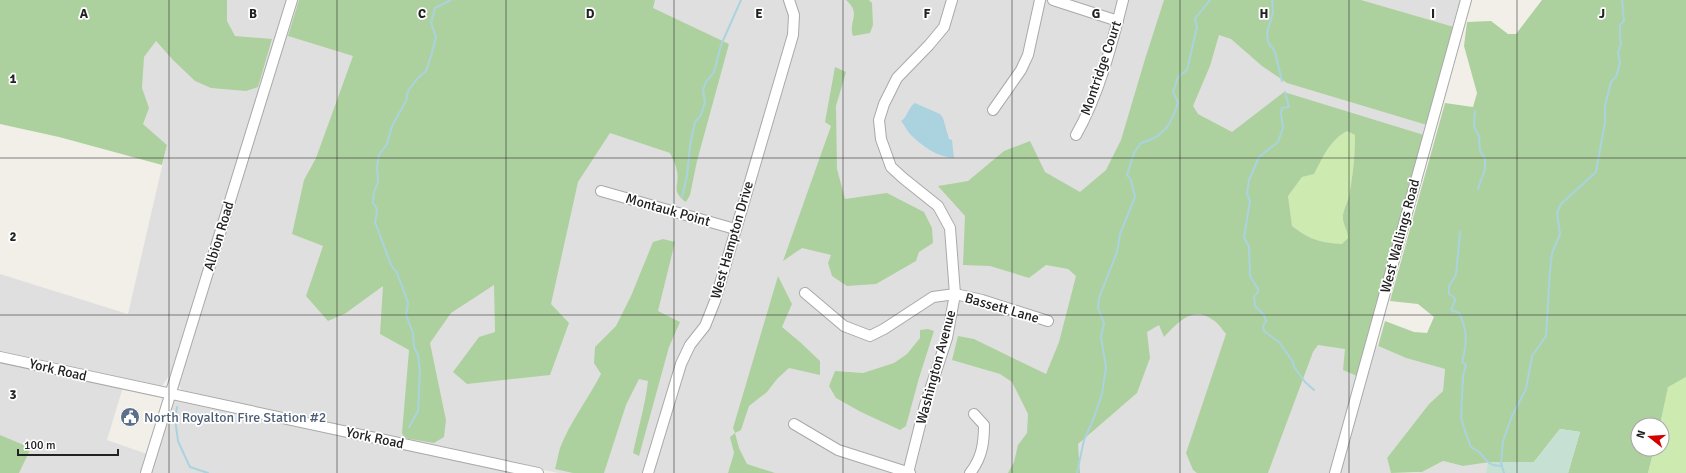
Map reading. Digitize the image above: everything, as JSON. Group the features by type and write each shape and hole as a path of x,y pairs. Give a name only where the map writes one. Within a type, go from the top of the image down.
{"street":[{"name":"Albion Road","path":"146,473 292,0"},
{"name":"West Hampton Drive","path":"648,473 681,364 690,345 705,326 715,301 793,35 794,15 789,0"},
{"name":"Washington Avenue","path":"908,473 925,405 947,338 956,294 950,228 938,206 891,167 881,139 879,120 884,104 896,78 930,45 944,27 952,0"},
{"path":"993,110 1021,70 1028,55 1040,0"},
{"path":"1053,0 1118,22"},
{"name":"Montridge Court","path":"1076,135 1083,123 1102,73 1118,22 1123,0"},
{"name":"West Wallings Road","path":"1335,473 1466,0"},
{"name":"Montauk Point","path":"601,191 735,229"},
{"path":"805,293 844,326 870,336 884,329 933,297 956,294"},
{"name":"Bassett Lane","path":"956,294 982,300 1048,321"},
{"name":"York Road","path":"0,357 170,395 538,473"},
{"path":"970,473 978,464 984,442 984,425 974,414"},
{"path":"794,424 838,450 908,473"}],"shaded area":[{"path":"150,0 288,0 172,371 162,386 0,351 0,274 128,314 167,145 113,99"},
{"path":"295,0 1461,0 1330,473 558,473 183,392 177,383"},
{"path":"1375,345 1406,358 1445,369 1443,391 1429,404 1387,458 1391,473 1339,473"},
{"path":"0,362 123,387 107,440 147,454 141,473 0,473"},
{"path":"174,401 337,434 514,473 149,473 169,409"},
{"path":"1443,461 1463,466 1488,462 1486,473 1414,473 1422,472"}],"green space":[{"path":"0,0 227,0 227,21 235,36 272,39 258,87 246,91 211,88 195,81 156,41 144,57 142,88 149,108 143,124 167,145 162,165 59,137 0,124"},
{"path":"299,0 655,0 653,8 729,44 697,161 690,195 686,202 681,198 677,191 678,176 670,153 610,133 578,182 551,304 569,323 550,375 467,384 453,372 479,337 495,332 494,285 451,313 430,343 446,420 444,437 434,443 404,438 402,433 409,350 380,334 383,286 346,313 328,321 306,296 323,246 292,234 304,180 316,158 353,56 288,36"},
{"path":"846,0 869,0 872,3 873,25 870,33 853,36 852,26 854,14 851,5"},
{"path":"1164,0 1361,0 1454,27 1427,125 1287,83 1262,66 1231,39 1219,35 1210,66 1193,106 1198,114 1232,132 1284,92 1424,135 1357,376 1343,370 1345,349 1318,345 1313,352 1268,473 1197,473 1193,470 1186,453 1226,334 1215,321 1198,314 1192,315 1180,322 1164,337 1159,325 1147,332 1150,358 1137,393 1078,444 1080,473 1008,473 1014,462 1018,445 1027,433 1028,414 1012,382 1000,374 952,360 958,336 974,339 1046,374 1059,342 1076,276 1068,269 1046,265 1029,278 990,266 963,265 965,216 938,186 968,181 1004,151 1030,141 1045,172 1080,192 1106,170 1121,140","holes":["1347,131 1355,135 1352,181 1343,215 1343,221 1348,238 1342,244 1327,243 1315,240 1292,226 1288,196 1302,177 1314,174 1331,144 1336,139"]},
{"path":"1542,0 1686,0 1686,377 1668,387 1662,417 1630,417 1630,457 1652,457 1648,473 1568,473 1580,432 1560,429 1534,462 1490,462 1463,466 1443,461 1422,472 1391,473 1387,458 1429,404 1443,391 1445,369 1406,358 1378,346 1385,321 1414,332 1427,333 1434,317 1418,304 1390,301 1445,103 1473,107 1477,93 1464,46 1467,22 1491,21 1508,34 1516,34"},
{"path":"835,67 846,72 836,106 837,169 845,199 887,193 924,212 932,228 933,243 919,252 916,261 876,284 847,286 832,276 828,263 831,255 802,248 783,261 831,126 825,122"},
{"path":"1347,131 1355,135 1352,181 1343,215 1343,221 1349,238 1342,244 1327,243 1315,240 1292,226 1288,196 1302,177 1314,174 1331,144"},
{"path":"663,239 675,242 658,311 680,322 669,347 639,456 633,453 648,381 639,379 626,405 604,473 573,473 555,469 564,438 601,374 594,363 595,347 616,326 631,296 653,242"},
{"path":"778,276 792,304 782,327 820,361 820,375 789,368 777,379 767,392 749,406 741,430 735,433 733,428"},
{"path":"928,329 934,331 906,426 900,430 861,412 836,398 829,386 835,371 863,373 894,363 907,354 920,338 920,330"},
{"path":"1686,377 1686,473 1648,473 1652,457 1670,457 1670,417 1662,417 1668,386"},
{"path":"1560,429 1580,432 1568,473 1486,473 1488,462 1534,462"},
{"path":"735,433 739,448 747,464 775,473 728,473 734,453 730,437"},
{"path":"0,435 31,448 19,473 0,473"}],"water":[{"path":"915,103 940,114 943,118 949,139 952,140 954,158 942,156 930,150 907,131 901,121"}],"waterway":[{"path":"409,427 418,411 420,371 418,355 414,347 413,333 406,315 408,303 397,273 391,265 375,222 377,213 376,207 373,203 374,192 378,182 377,167 379,155 387,144 392,126 406,101 408,91 417,79 426,71 431,56 436,37 431,23 435,8 451,0"},
{"path":"682,197 687,176 690,145 695,122 701,115 705,102 703,90 706,82 714,72 721,45 741,0"},
{"path":"1077,473 1084,440 1102,394 1106,367 1101,337 1104,323 1098,308 1099,298 1117,252 1120,234 1135,197 1131,180 1127,175 1134,153 1141,143 1156,137 1161,133 1173,117 1178,102 1173,92 1178,77 1187,70 1197,27 1195,19 1210,0"},
{"path":"1272,0 1273,12 1267,33 1268,42 1275,52 1282,81"},
{"path":"1504,473 1501,463 1503,441 1512,416 1526,389 1532,356 1546,336 1552,253 1560,234 1557,213 1561,204 1596,172 1605,122 1605,106 1611,82 1616,77 1620,63 1618,53 1621,43 1620,25 1624,21 1622,0"},
{"path":"1285,92 1289,107 1282,108 1281,113 1283,128 1278,142 1259,157 1249,180 1247,194 1250,201 1244,238 1249,246 1250,276 1258,289 1258,292 1254,297 1255,306 1264,315 1266,321 1263,326 1264,331 1279,342 1293,362 1294,367 1305,382 1314,390"},
{"path":"1475,111 1474,127 1479,136 1480,151 1485,158 1485,169 1478,189"},
{"path":"1460,232 1456,275 1449,286 1449,294 1454,297 1455,301 1451,310 1459,313 1464,325 1466,337 1462,362 1466,365 1463,376 1461,418 1471,447 1479,452 1488,462 1493,465 1502,466"},
{"path":"177,407 175,419 178,441 188,463 190,467 208,473"}],"place":[{"name":"North Royalton Fire Station #2","path":"130,417"}]}
